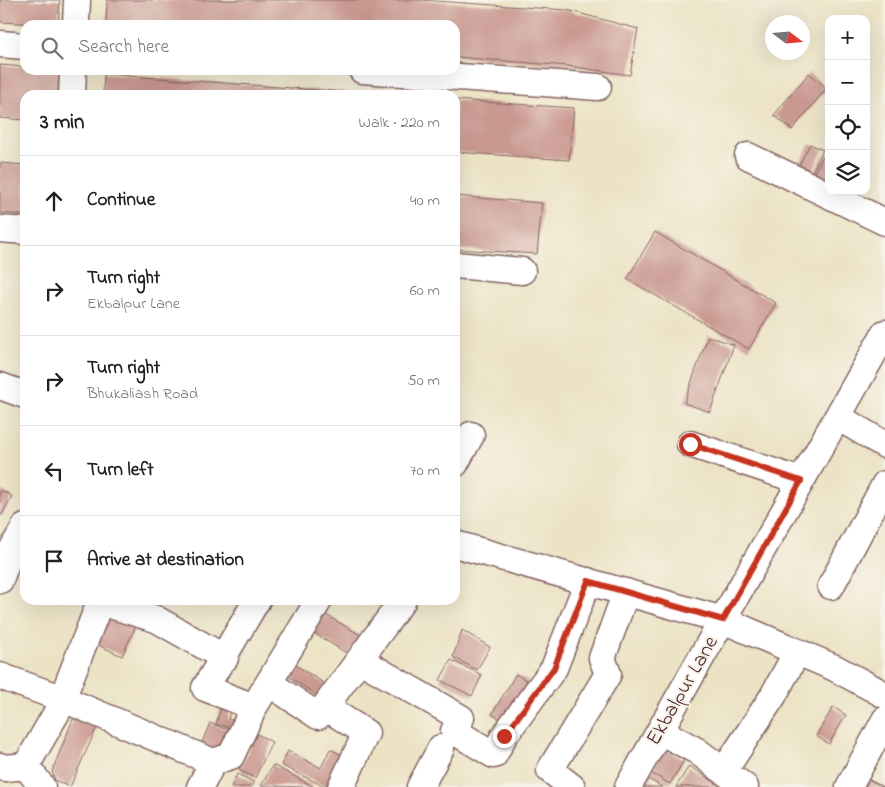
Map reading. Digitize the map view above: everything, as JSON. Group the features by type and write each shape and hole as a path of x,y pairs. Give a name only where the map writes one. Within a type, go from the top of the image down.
{"street":[{"path":"76,20 77,0"},
{"path":"0,44 20,46"},
{"path":"72,90 74,75"},
{"path":"431,75 598,87"},
{"path":"748,156 885,222"},
{"path":"0,229 20,231"},
{"path":"460,265 522,271"},
{"name":"Ekbalpur Lane","path":"628,787 885,333"},
{"path":"838,417 885,445"},
{"path":"460,455 471,434"},
{"path":"690,444 801,481"},
{"path":"831,586 885,484"},
{"path":"0,580 9,555 20,536"},
{"path":"460,545 723,620 835,668 885,695"},
{"path":"360,660 462,718 454,731 494,755 504,736 554,668 588,581"},
{"path":"572,787 550,770 608,674 602,658 626,592"},
{"path":"42,787 8,770 63,699 99,605"},
{"path":"110,605 156,619 225,658"},
{"path":"254,605 225,658 205,688 254,707"},
{"path":"200,787 213,762 231,756 254,707 316,605"},
{"path":"269,683 318,716 399,605"},
{"path":"724,771 773,696 797,652"},
{"path":"0,676 193,751 213,762"},
{"path":"325,707 366,733 341,787"},
{"path":"849,787 885,720"},
{"path":"660,731 697,751 724,771 751,782"},
{"path":"420,787 441,748"}],"building":[{"path":"0,0 60,0 58,20 20,20 20,23 0,22"},
{"path":"107,0 420,0 567,10 638,29 630,75 568,66 460,57 460,20 106,20"},
{"path":"0,65 20,67 20,75 60,75 58,90 20,90 20,120 0,118"},
{"path":"809,73 825,86 825,90 792,130 774,115"},
{"path":"104,75 117,75 318,90 103,90"},
{"path":"460,100 574,108 569,160 460,152"},
{"path":"810,144 823,150 809,178 796,171"},
{"path":"824,155 825,155 825,179 814,173"},
{"path":"0,163 20,165 20,215 0,213"},
{"path":"460,196 542,203 537,254 460,249"},
{"path":"655,232 776,303 749,349 627,279"},
{"path":"708,336 734,345 710,412 684,403"},
{"path":"0,490 12,496 2,515 0,515"},
{"path":"104,605 140,617 122,656 87,640"},
{"path":"318,610 360,635 348,654 307,629"},
{"path":"462,630 490,647 477,670 453,657"},
{"path":"451,660 482,675 472,696 440,680"},
{"path":"289,661 330,687 322,699 282,672"},
{"path":"516,674 534,685 510,725 492,714"},
{"path":"222,704 231,707 228,719 240,722 237,730 216,724"},
{"path":"833,707 846,715 829,744 816,736"},
{"path":"74,717 97,727 70,787 55,780 52,771"},
{"path":"210,723 235,733 227,755 198,752"},
{"path":"257,734 272,742 255,778 239,770"},
{"path":"330,749 342,755 325,787 281,765 288,751 321,768"},
{"path":"665,749 684,760 670,784 651,773"},
{"path":"273,765 314,787 261,786"},
{"path":"689,766 722,787 676,787"},
{"path":"237,774 254,782 251,787 231,787"},
{"path":"860,775 883,787 854,787"},
{"path":"646,778 663,787 641,787"}],"route":[{"path":"504,736 554,668 588,581 723,620 801,481 690,444"}]}
